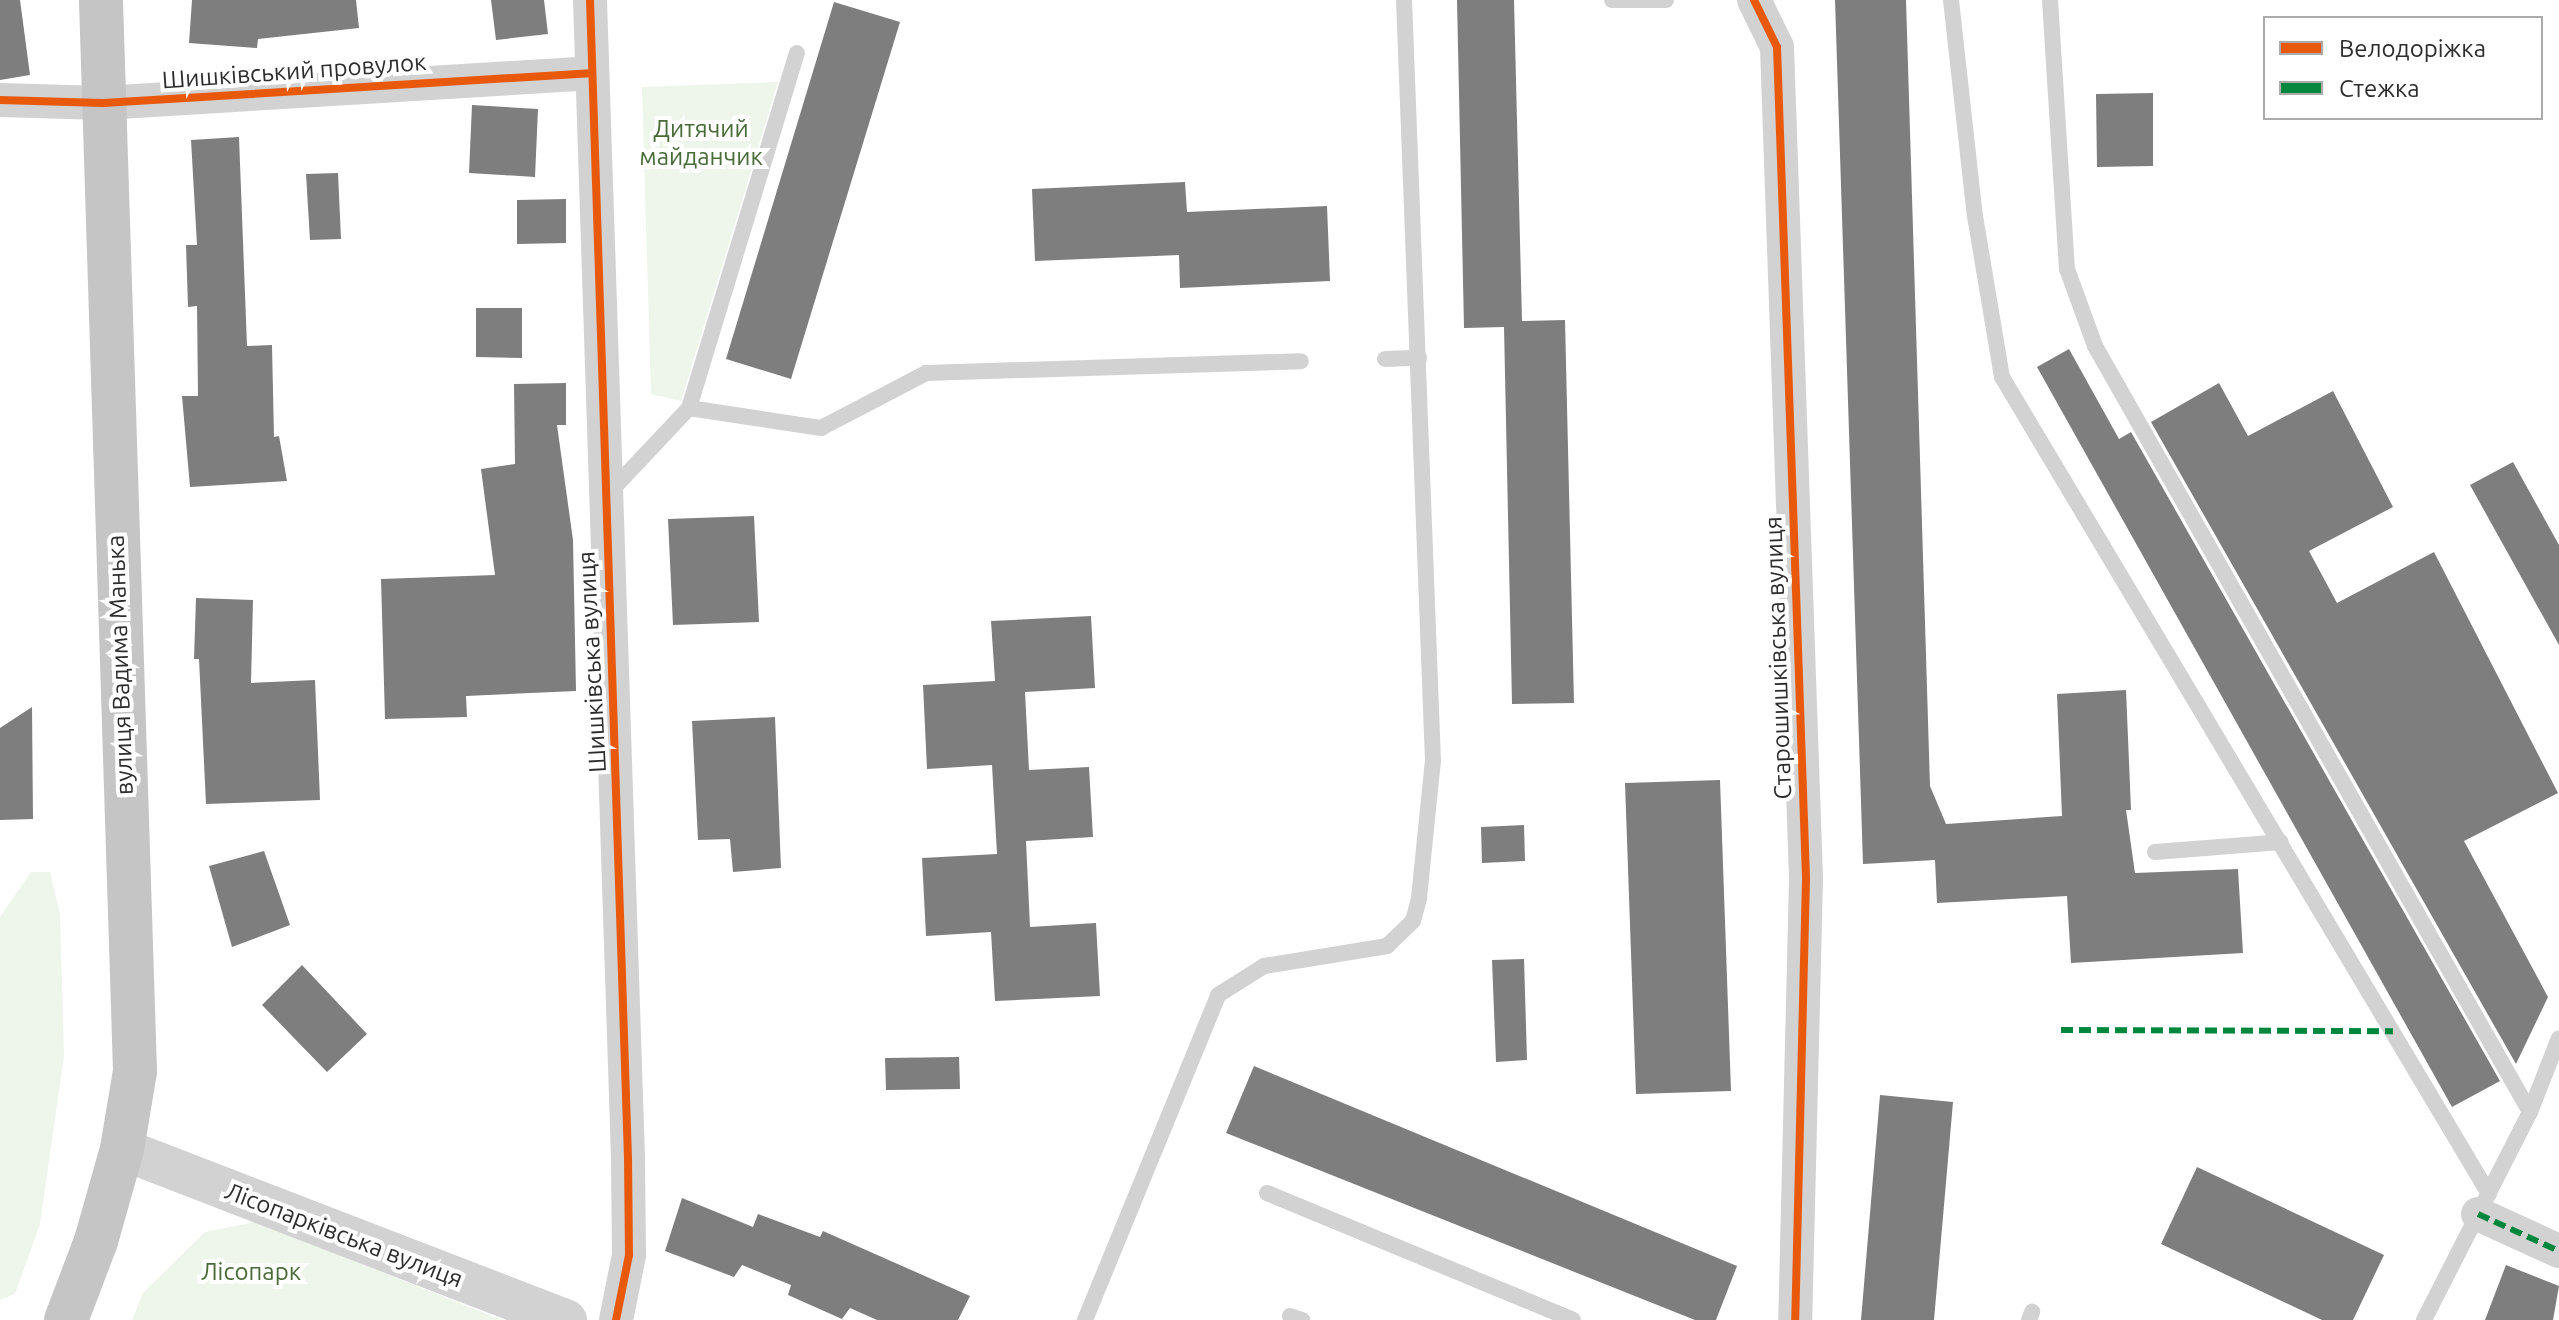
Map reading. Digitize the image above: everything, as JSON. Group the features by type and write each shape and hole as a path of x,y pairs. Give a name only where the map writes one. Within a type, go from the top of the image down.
{"main road":[{"name":"вулиця Вадима Манька","path":"66,1320 96,1241 122,1149 135,1071 101,0"}],"street":[{"name":"Шишківська вулиця","path":"590,0 608,765 629,1255 616,1320"},
{"name":"Старошишківська вулиця","path":"1754,0 1777,47 1806,863 1795,1320"},
{"name":"Шишківський провулок","path":"0,100 103,103 590,73"},
{"name":"Лісопарківська вулиця","path":"122,1149 566,1320"},
{"path":"2483,1204 2559,1251"}],"lane":[{"path":"1085,1320 1218,995 1264,966 1387,946 1413,921 1433,761 1404,0"},
{"path":"1612,0 1666,0"},
{"path":"1951,0 1975,216 2002,377 2281,842 2483,1204"},
{"path":"2050,0 2067,269 2095,346 2530,1112"},
{"path":"604,498 689,408 797,53"},
{"path":"1385,359 1419,358"},
{"path":"689,408 821,428 926,373 1301,361"},
{"path":"2155,852 2281,842"},
{"path":"2424,1320 2530,1112 2559,1038"},
{"path":"1267,1193 1573,1320"}],"green space":[{"name":"Дитячий майданчик","path":"778,82 681,401 651,394 642,87"},
{"path":"31,872 50,872 60,914 64,1056 40,1224 15,1294 0,1300 0,917"},
{"name":"Лісопарк","path":"256,1222 502,1320 132,1320 143,1293 205,1232"}],"building":[{"path":"0,0 20,0 30,75 0,80"},
{"path":"192,0 356,0 359,28 258,39 257,48 189,43"},
{"path":"491,0 544,0 548,34 496,40"},
{"path":"1457,0 1514,0 1522,321 1565,320 1574,703 1512,704 1504,327 1464,328"},
{"path":"1835,0 1906,0 1930,786 1946,824 2062,816 2057,694 2126,690 2131,810 2126,810 2135,873 2238,869 2243,953 2071,963 2067,896 1937,903 1935,860 1863,864"},
{"path":"834,2 900,22 791,379 726,359"},
{"path":"2153,93 2153,166 2097,167 2096,94"},
{"path":"472,105 538,109 535,177 469,173"},
{"path":"239,137 247,346 272,345 274,437 279,436 287,481 190,487 182,396 198,396 197,306 188,307 186,245 197,245 191,140"},
{"path":"338,173 341,239 310,240 306,174"},
{"path":"1185,182 1187,212 1327,206 1330,281 1180,288 1179,255 1035,261 1032,189"},
{"path":"566,199 566,243 517,244 517,200"},
{"path":"476,308 522,308 522,358 476,357"},
{"path":"2069,349 2119,439 2131,432 2500,1081 2452,1107 2037,367"},
{"path":"566,383 566,425 557,425 573,540 576,691 466,696 467,717 385,719 381,579 495,575 481,469 515,464 514,384"},
{"path":"2219,383 2248,436 2333,391 2393,507 2309,551 2337,603 2434,552 2558,793 2464,841 2548,997 2516,1064 2151,422"},
{"path":"2513,462 2559,545 2559,645 2470,485"},
{"path":"754,516 759,622 673,625 668,519"},
{"path":"196,598 253,600 251,683 315,680 320,800 206,804 199,659 194,659"},
{"path":"1091,616 1095,688 1025,692 1029,770 1089,767 1093,837 1026,841 1030,927 1096,923 1100,996 995,1001 991,932 926,936 922,858 997,854 992,765 927,769 923,685 995,681 991,621"},
{"path":"32,707 33,819 0,820 0,728"},
{"path":"775,717 781,868 733,872 730,839 698,840 692,721"},
{"path":"1720,780 1731,1091 1636,1094 1625,783"},
{"path":"1524,825 1525,861 1482,863 1481,827"},
{"path":"264,851 290,925 232,947 209,866"},
{"path":"1524,959 1527,1060 1496,1062 1492,960"},
{"path":"302,965 367,1034 327,1072 262,1005"},
{"path":"959,1057 960,1089 886,1090 885,1058"},
{"path":"1254,1066 1737,1266 1716,1320 1695,1320 1226,1133"},
{"path":"1880,1095 1953,1102 1934,1320 1861,1320"},
{"path":"2197,1167 2384,1255 2353,1320 2322,1320 2161,1244"},
{"path":"682,1198 753,1227 758,1214 820,1237 823,1231 970,1296 958,1320 877,1320 850,1308 842,1319 788,1295 791,1285 742,1265 734,1277 665,1251"},
{"path":"2506,1265 2559,1286 2553,1320 2485,1320"}],"marked path":[{"path":"2061,1030 2393,1031"},
{"path":"2478,1214 2559,1251"}],"cycle path":[{"path":"590,0 628,1160 629,1255 616,1320"},
{"path":"1754,0 1777,47 1806,879 1795,1320"},
{"path":"0,100 103,103 590,73"}]}
